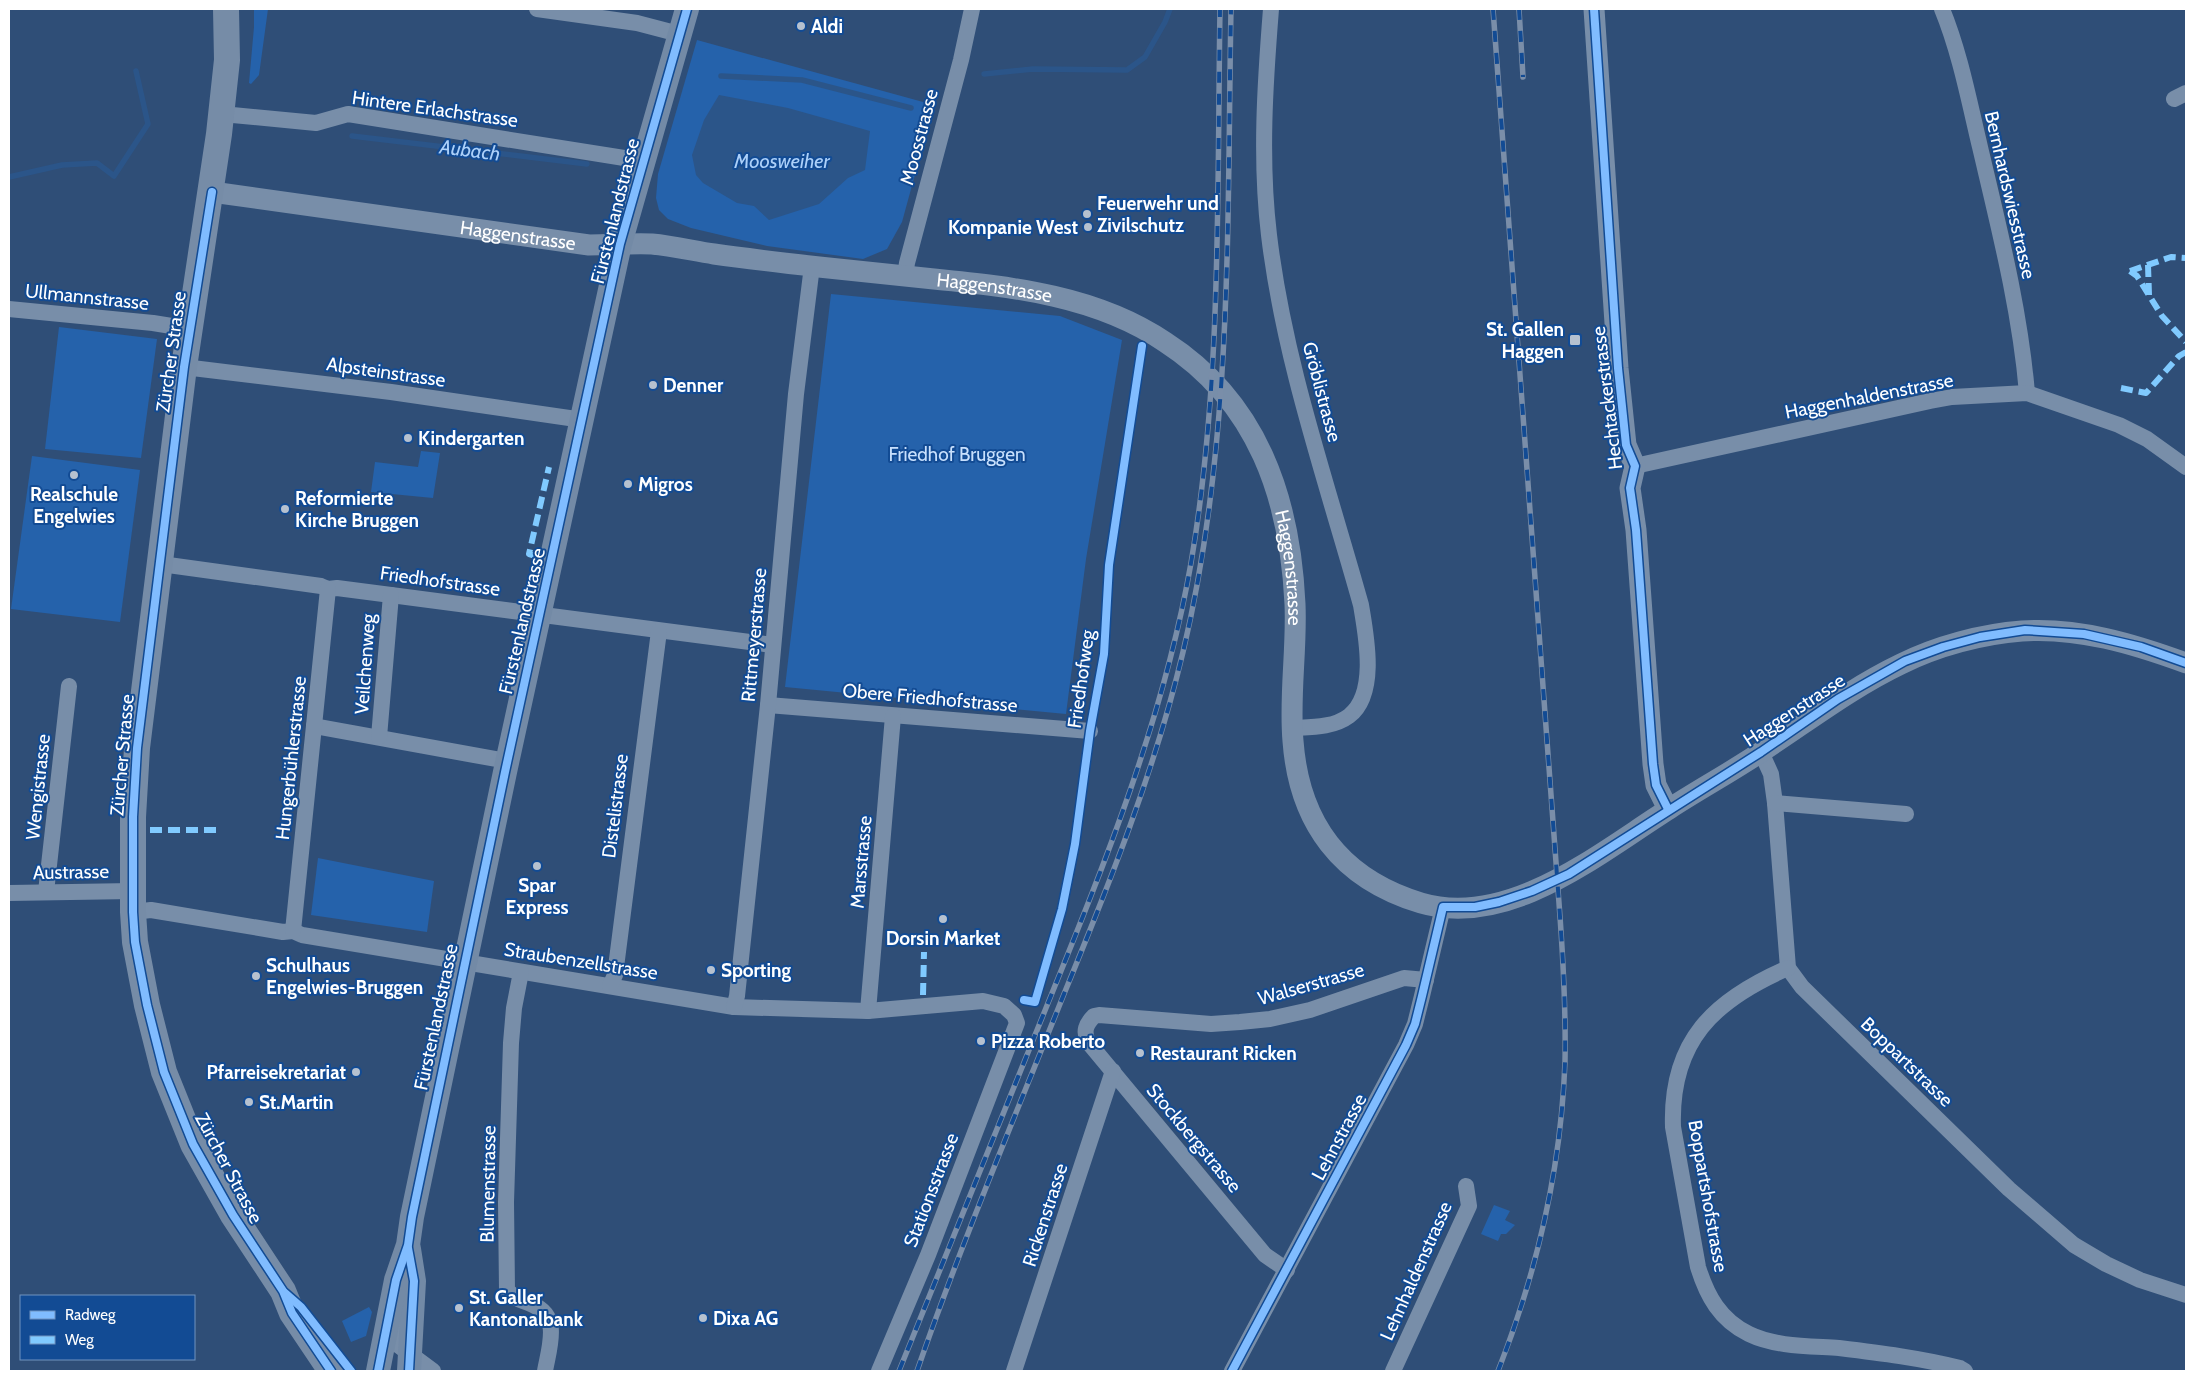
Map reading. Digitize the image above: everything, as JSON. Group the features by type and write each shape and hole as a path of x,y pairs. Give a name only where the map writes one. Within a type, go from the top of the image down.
{"main road":[{"name":"Zürcher Strasse","path":"226,9 227,60 222,114 212,192 184,367 137,748 133,817 133,901 140,973 164,1072 193,1144 233,1215 283,1291 292,1313 332,1371"},
{"name":"Fürstenlandstrasse","path":"378,1371 396,1280 408,1245 412,1217 464,963 620,244 687,9"},
{"name":"Fürstenlandstrasse","path":"408,1245 414,1281 409,1363"},
{"name":"Zürcher Strasse","path":"283,1291 301,1307 351,1371"}],"street":[{"path":"537,9 637,23 679,34"},
{"name":"Moosstrasse","path":"905,276 909,254 961,60 972,9"},
{"name":"Gröblistrasse","path":"1271,9 1264,125 1265,189 1269,236 1298,387 1361,605 1367,637 1368,669 1362,699 1348,716 1333,724 1292,728"},
{"name":"Hechtackerstrasse","path":"1594,9 1618,368 1626,445 1635,466 1630,488 1636,530 1654,774 1659,794 1668,809"},
{"name":"Bernhardswiesstrasse","path":"1942,9 1961,70 1998,224 2024,354 2027,393"},
{"name":"Hintere Erlachstrasse","path":"222,114 316,123 348,114 643,161"},
{"name":"Haggenstrasse","path":"212,192 589,245 652,244 812,266 1025,289 1102,310 1145,329 1168,343 1211,378 1226,395 1251,432 1276,487 1286,527 1295,605 1292,728 1295,762 1305,802 1314,822 1336,852 1364,877 1385,889 1423,904 1443,907 1474,907 1498,902 1532,891 1569,874 1668,809 1761,752 1838,699 1904,662 1943,647 1980,637 2025,630 2084,634 2141,646 2186,663"},
{"name":"Rittmeyerstrasse","path":"734,1007 737,996 768,705 792,432 812,266"},
{"name":"Ullmannstrasse","path":"9,309 190,329"},
{"name":"Alpsteinstrasse","path":"184,367 391,392 583,420"},
{"name":"Haggenhaldenstrasse","path":"1635,466 1930,401 1952,397 2027,393 2046,401 2098,416 2147,439 2186,467"},
{"name":"Friedhofstrasse","path":"161,564 321,586 328,589 337,588 773,645"},
{"name":"Hungerbühlerstrasse","path":"293,931 328,589"},
{"name":"Veilchenweg","path":"380,737 391,595"},
{"name":"Distelistrasse","path":"610,986 616,968 656,639 659,631"},
{"name":"Wengistrasse","path":"46,892 69,686"},
{"name":"Obere Friedhofstrasse","path":"768,705 1090,731"},
{"name":"Marsstrasse","path":"868,1011 893,716"},
{"name":"Veilchenweg","path":"314,726 507,762"},
{"path":"1761,752 1771,774 1775,803 1788,968"},
{"path":"1775,803 1906,814"},
{"name":"Austrasse","path":"9,892 46,892 133,901"},
{"name":"Straubenzellstrasse","path":"133,901 151,910 283,932 293,931 302,935 464,963 734,1007 868,1011 983,1001 1004,1006 1014,1015 1017,1022"},
{"name":"Lehnstrasse","path":"1232,1371 1406,1044 1415,1024 1443,907"},
{"name":"Boppartstrasse","path":"1788,968 1802,987 1828,1014 2009,1189 2074,1245 2106,1264 2140,1280 2186,1295"},
{"name":"Boppartshofstrasse","path":"1788,968 1751,985 1730,998 1712,1015 1687,1049 1679,1070 1673,1107 1673,1127 1698,1267 1704,1289 1718,1310 1731,1322 1750,1334 1782,1344 1911,1357 1960,1368 1965,1371"},
{"name":"Blumenstrasse","path":"521,972 514,1008 511,1043 506,1202 507,1290 516,1300 542,1308 549,1316 552,1327 545,1371"},
{"name":"Walserstrasse","path":"1089,1021 1094,1016 1099,1015 1211,1024 1270,1019 1310,1010 1404,978 1426,980"},
{"name":"Stockbergstrasse","path":"1089,1021 1085,1032 1086,1038 1113,1072 1265,1255 1287,1270"},
{"name":"Stationsstrasse","path":"879,1371 928,1255 1017,1022"},
{"name":"Rickenstrasse","path":"1014,1371 1113,1072"},
{"name":"Lehnhaldenstrasse","path":"1393,1371 1469,1206 1466,1186"},
{"name":"Fürstenlandstrasse","path":"396,1280 401,1294 398,1345 409,1363"},
{"path":"409,1363 433,1371"}],"green space":[{"path":"254,9 268,9 259,75 251,84 249,83"},
{"path":"697,40 934,105 902,222 887,249 863,259 767,246 691,228 668,219 659,210 656,198 658,174"},
{"name":"Friedhof Bruggen","path":"831,294 1060,316 1122,340 1086,559 1066,714 785,687"},
{"path":"59,327 157,339 141,458 45,449"},
{"path":"421,451 440,453 433,498 371,492 375,462 418,467"},
{"path":"32,456 140,470 120,622 11,609"},
{"path":"318,858 434,881 427,932 311,915"},
{"path":"1494,1205 1510,1211 1505,1220 1515,1225 1506,1234 1501,1234 1498,1241 1481,1234"},
{"path":"369,1307 372,1312 366,1336 351,1342 342,1321"}],"water":[{"name":"Moosweiher","path":"719,95 788,108 870,131 865,170 848,178 819,204 769,220 754,206 737,203 703,183 696,175 692,155 704,120"}],"waterway":[{"path":"984,74 1033,69 1127,70 1145,57 1165,22 1170,9"},
{"name":"Aubach","path":"9,177 62,165 97,163 114,176 148,124 136,71"},
{"path":"721,76 802,80 911,108"},
{"name":"Aubach","path":"352,136 587,164"}],"railway":[{"path":"899,1371 1111,844 1149,734 1179,621 1191,563 1201,495 1213,356 1218,217 1220,9"},
{"path":"917,1371 970,1229 1098,910 1130,825 1159,739 1183,652 1199,573 1211,493 1219,413 1227,252 1231,9"},
{"path":"1493,9 1560,923 1564,982 1565,1042 1563,1102 1545,1220 1524,1296 1498,1371"},
{"path":"1519,9 1523,77"}],"marked path":[{"path":"2130,271 2171,257 2186,258"},
{"path":"2148,265 2149,295"},
{"path":"2130,271 2137,276 2162,316 2186,342"},
{"path":"2121,388 2146,393 2179,356 2186,352"},
{"path":"536,556 529,554 549,467"},
{"path":"150,830 221,830"},
{"path":"923,995 924,952"}],"cycle path":[{"path":"378,1371 396,1280 408,1245 412,1217 505,772 620,244 687,9"},
{"path":"1594,9 1618,368 1626,445 1635,466 1630,488 1636,530 1653,764 1656,785 1668,809"},
{"path":"212,192 184,367 137,748 133,817 133,912 135,942 147,1005 164,1072 193,1144 233,1215 283,1291 292,1313 331,1371"},
{"name":"Friedhofweg","path":"1024,1000 1035,1002 1062,909 1075,844 1090,731 1104,654 1109,565 1142,346"},
{"path":"1232,1371 1406,1045 1415,1024 1443,907 1475,907 1499,902 1532,891 1569,874 1761,752 1838,699 1905,661 1943,647 1980,637 2025,630 2084,634 2141,647 2186,663"},
{"path":"408,1248 414,1281 409,1371"},
{"path":"285,1293 301,1307 351,1371"}],"place":[{"name":"Aldi","path":"801,26"},
{"name":"Feuerwehr und Zivilschutz","path":"1087,214"},
{"name":"Kompanie West","path":"1088,227"},
{"name":"St. Gallen Haggen","path":"1575,340"},
{"name":"Denner","path":"653,385"},
{"name":"Kindergarten","path":"408,438"},
{"name":"Realschule Engelwies","path":"74,475"},
{"name":"Migros","path":"628,484"},
{"name":"Reformierte Kirche Bruggen","path":"285,509"},
{"name":"Spar Express","path":"537,866"},
{"name":"Dorsin Market","path":"943,919"},
{"name":"Sporting","path":"711,970"},
{"name":"Schulhaus Engelwies-Bruggen","path":"256,976"},
{"name":"Pizza Roberto","path":"981,1041"},
{"name":"Restaurant Ricken","path":"1140,1053"},
{"name":"Pfarreisekretariat","path":"356,1072"},
{"name":"St.Martin","path":"249,1102"},
{"name":"St. Galler Kantonalbank","path":"459,1308"},
{"name":"Dixa AG","path":"703,1318"}]}
